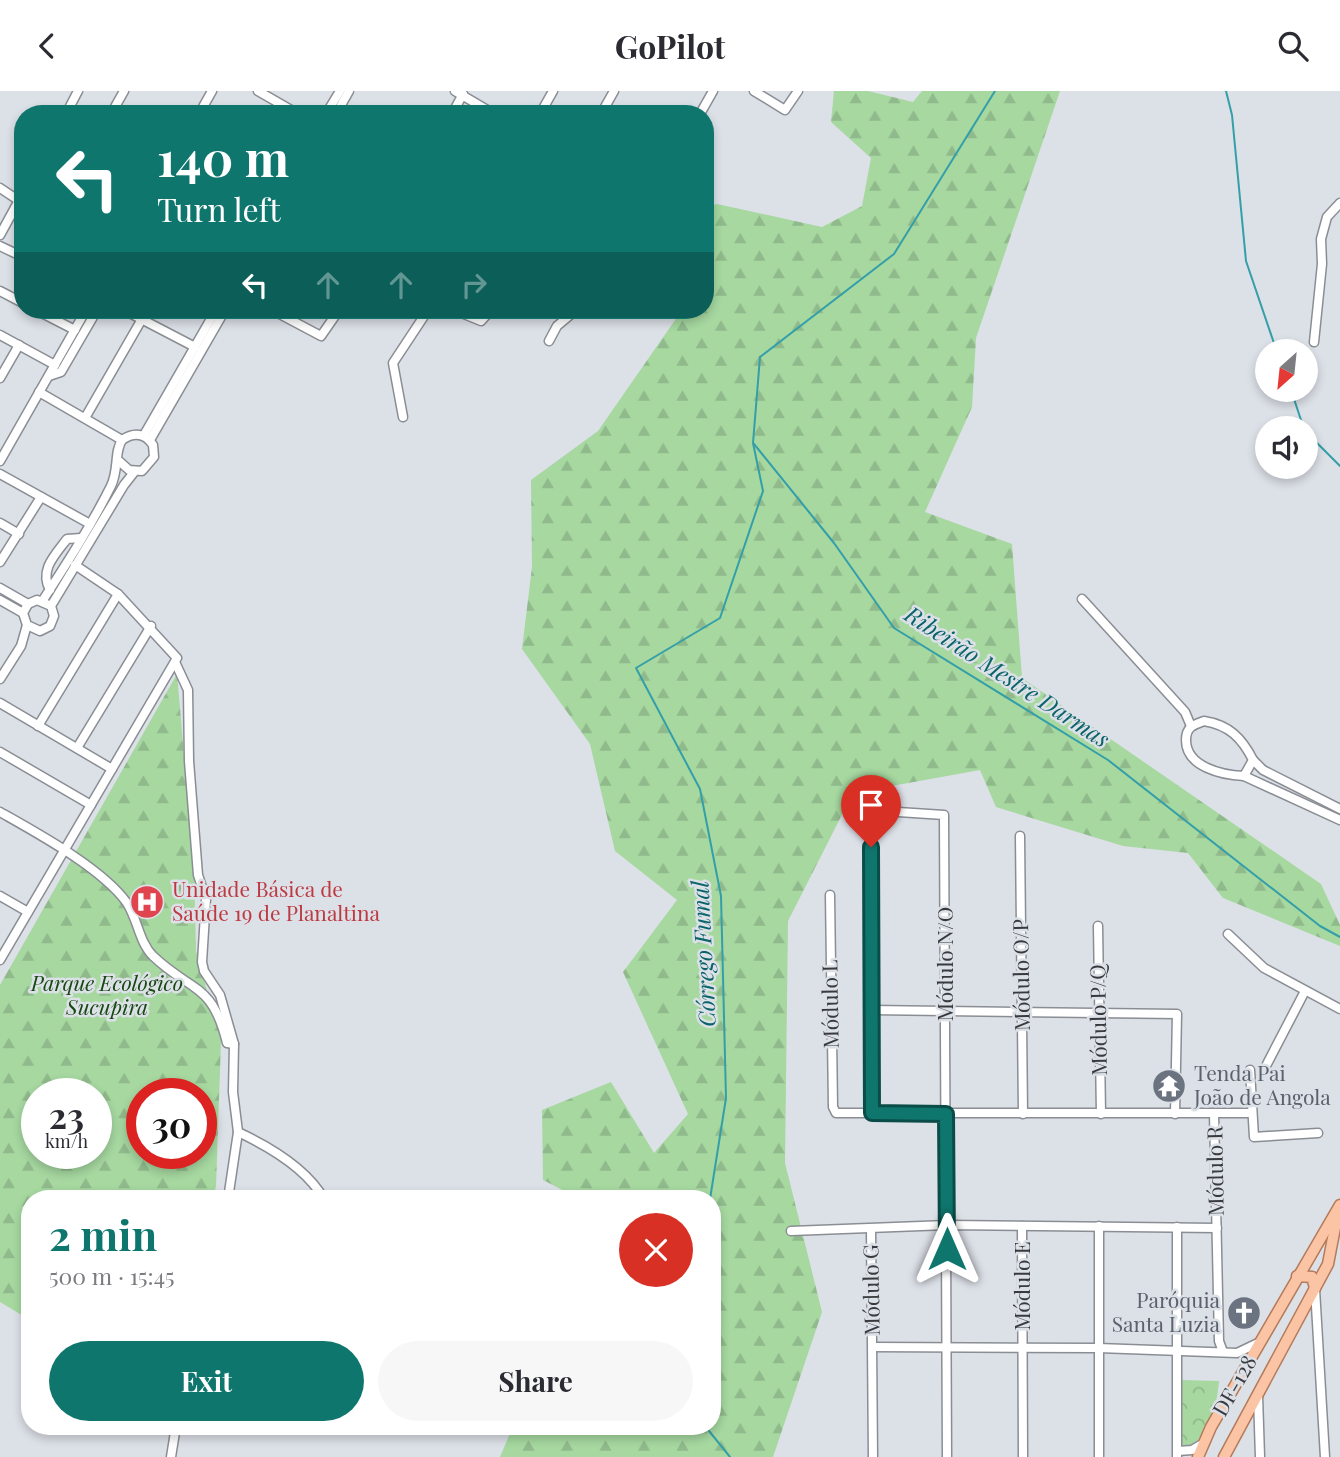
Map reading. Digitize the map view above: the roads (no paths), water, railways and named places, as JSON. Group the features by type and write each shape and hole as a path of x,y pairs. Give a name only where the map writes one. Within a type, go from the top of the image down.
{"main road":[{"name":"DF-128","path":"1200,1452 1297,1276 1339,1207"},
{"name":"DF-128","path":"1224,1457 1330,1259 1339,1207"},
{"path":"1297,1276 1312,1277 1315,1288"}],"street":[{"path":"258,91 282,105"},
{"path":"754,91 785,110 798,91"},
{"path":"461,93 480,105"},
{"path":"1314,339 1322,264 1321,239 1327,217 1340,203"},
{"path":"0,235 14,210"},
{"path":"54,319 75,330"},
{"path":"0,461 75,330 85,319"},
{"path":"48,376 61,372 87,319"},
{"path":"85,418 142,319 195,347"},
{"path":"21,646 53,622 51,606 124,485 135,471 148,468 154,457 147,437 211,319"},
{"path":"147,437 219,319"},
{"path":"289,319 321,336 333,319"},
{"path":"403,417 393,363 422,319"},
{"path":"549,341 557,327 566,319"},
{"path":"0,335 55,365"},
{"path":"0,377 19,345"},
{"path":"39,392 122,440"},
{"path":"0,588 28,604 43,600 113,484 119,461 117,450 122,440 136,434 147,437"},
{"path":"119,461 135,471"},
{"path":"0,474 89,524"},
{"path":"0,562 41,497"},
{"path":"0,523 19,534"},
{"path":"50,590 45,577 47,568 67,539 82,538"},
{"path":"75,565 118,594 151,627 176,660 188,690 189,761 198,875 206,899 202,962 204,971 220,995 234,1044 233,1092 238,1132 229,1190"},
{"path":"38,726 118,594"},
{"path":"1082,599 1185,712 1191,726"},
{"path":"0,600 23,613 27,625 21,646 0,679"},
{"path":"43,600 51,606"},
{"path":"23,613 28,604"},
{"path":"27,625 40,631"},
{"path":"77,748 151,627"},
{"path":"0,960 176,660"},
{"path":"0,661 8,666"},
{"path":"0,703 112,769"},
{"path":"1340,809 1263,770 1253,760 1240,738 1218,723 1204,721 1191,726 1186,733 1186,744 1193,759 1223,773 1244,776 1340,820"},
{"path":"0,752 91,804"},
{"path":"1244,776 1253,760"},
{"path":"1324,813 1329,803"},
{"path":"0,812 64,849 126,903 152,955 208,997 220,1014 227,1043 234,1044"},
{"name":"Módulo N/O","path":"871,1010 871,820 876,813 944,815 947,1225"},
{"name":"Módulo O/P","path":"1020,836 1023,1114"},
{"name":"Módulo L","path":"830,895 833,1107 836,1112 872,1113"},
{"path":"0,896 28,912"},
{"name":"Módulo P/Q","path":"1098,926 1101,1114"},
{"path":"1228,934 1264,968 1340,1009"},
{"path":"1267,1065 1305,991"},
{"path":"1175,1114 1177,1014 871,1010 872,1113 946,1114 1175,1114 1252,1113 1251,1070"},
{"name":"Módulo R","path":"1214,1113 1219,1341 1223,1352"},
{"name":"Módulo R","path":"1252,1113 1254,1137 1318,1133"},
{"path":"238,1132 261,1143 307,1178 317,1190"},
{"path":"871,1229 947,1225 1217,1228"},
{"path":"947,1225 947,1457"},
{"name":"Módulo E","path":"1022,1226 1023,1457"},
{"path":"1099,1226 1099,1457"},
{"path":"1177,1227 1177,1454 1192,1450 1200,1452"},
{"name":"Módulo G","path":"791,1231 871,1229 873,1457"},
{"path":"1315,1288 1325,1457"},
{"path":"873,1347 1098,1347 1237,1353 1260,1342"},
{"path":"1237,1353 1243,1372"},
{"path":"1258,1396 1260,1457"},
{"path":"171,1457 175,1435"}],"waterway":[{"name":"Córrego Fumal","path":"711,1190 726,1098 721,896 700,789 636,668 720,618 763,491 753,443 760,357 894,254 995,91"},
{"path":"1226,91 1232,115 1246,261 1273,339"},
{"path":"1295,403 1300,416"},
{"name":"Ribeirão Mestre Darmas","path":"754,444 834,543 894,628 1108,760 1320,926 1340,937"},
{"path":"1318,444 1340,466"},
{"name":"Córrego Fumal","path":"712,1435 730,1457"}],"place":[{"name":"Unidade Básica de Saúde 19 de Planaltina","path":"147,902"},
{"name":"Tenda Pai João de Angola","path":"1169,1086"},
{"name":"Paróquia Santa Luzia","path":"1244,1313"}],"park label":[{"name":"Parque Ecológico Sucupira","path":"107,996"}]}
